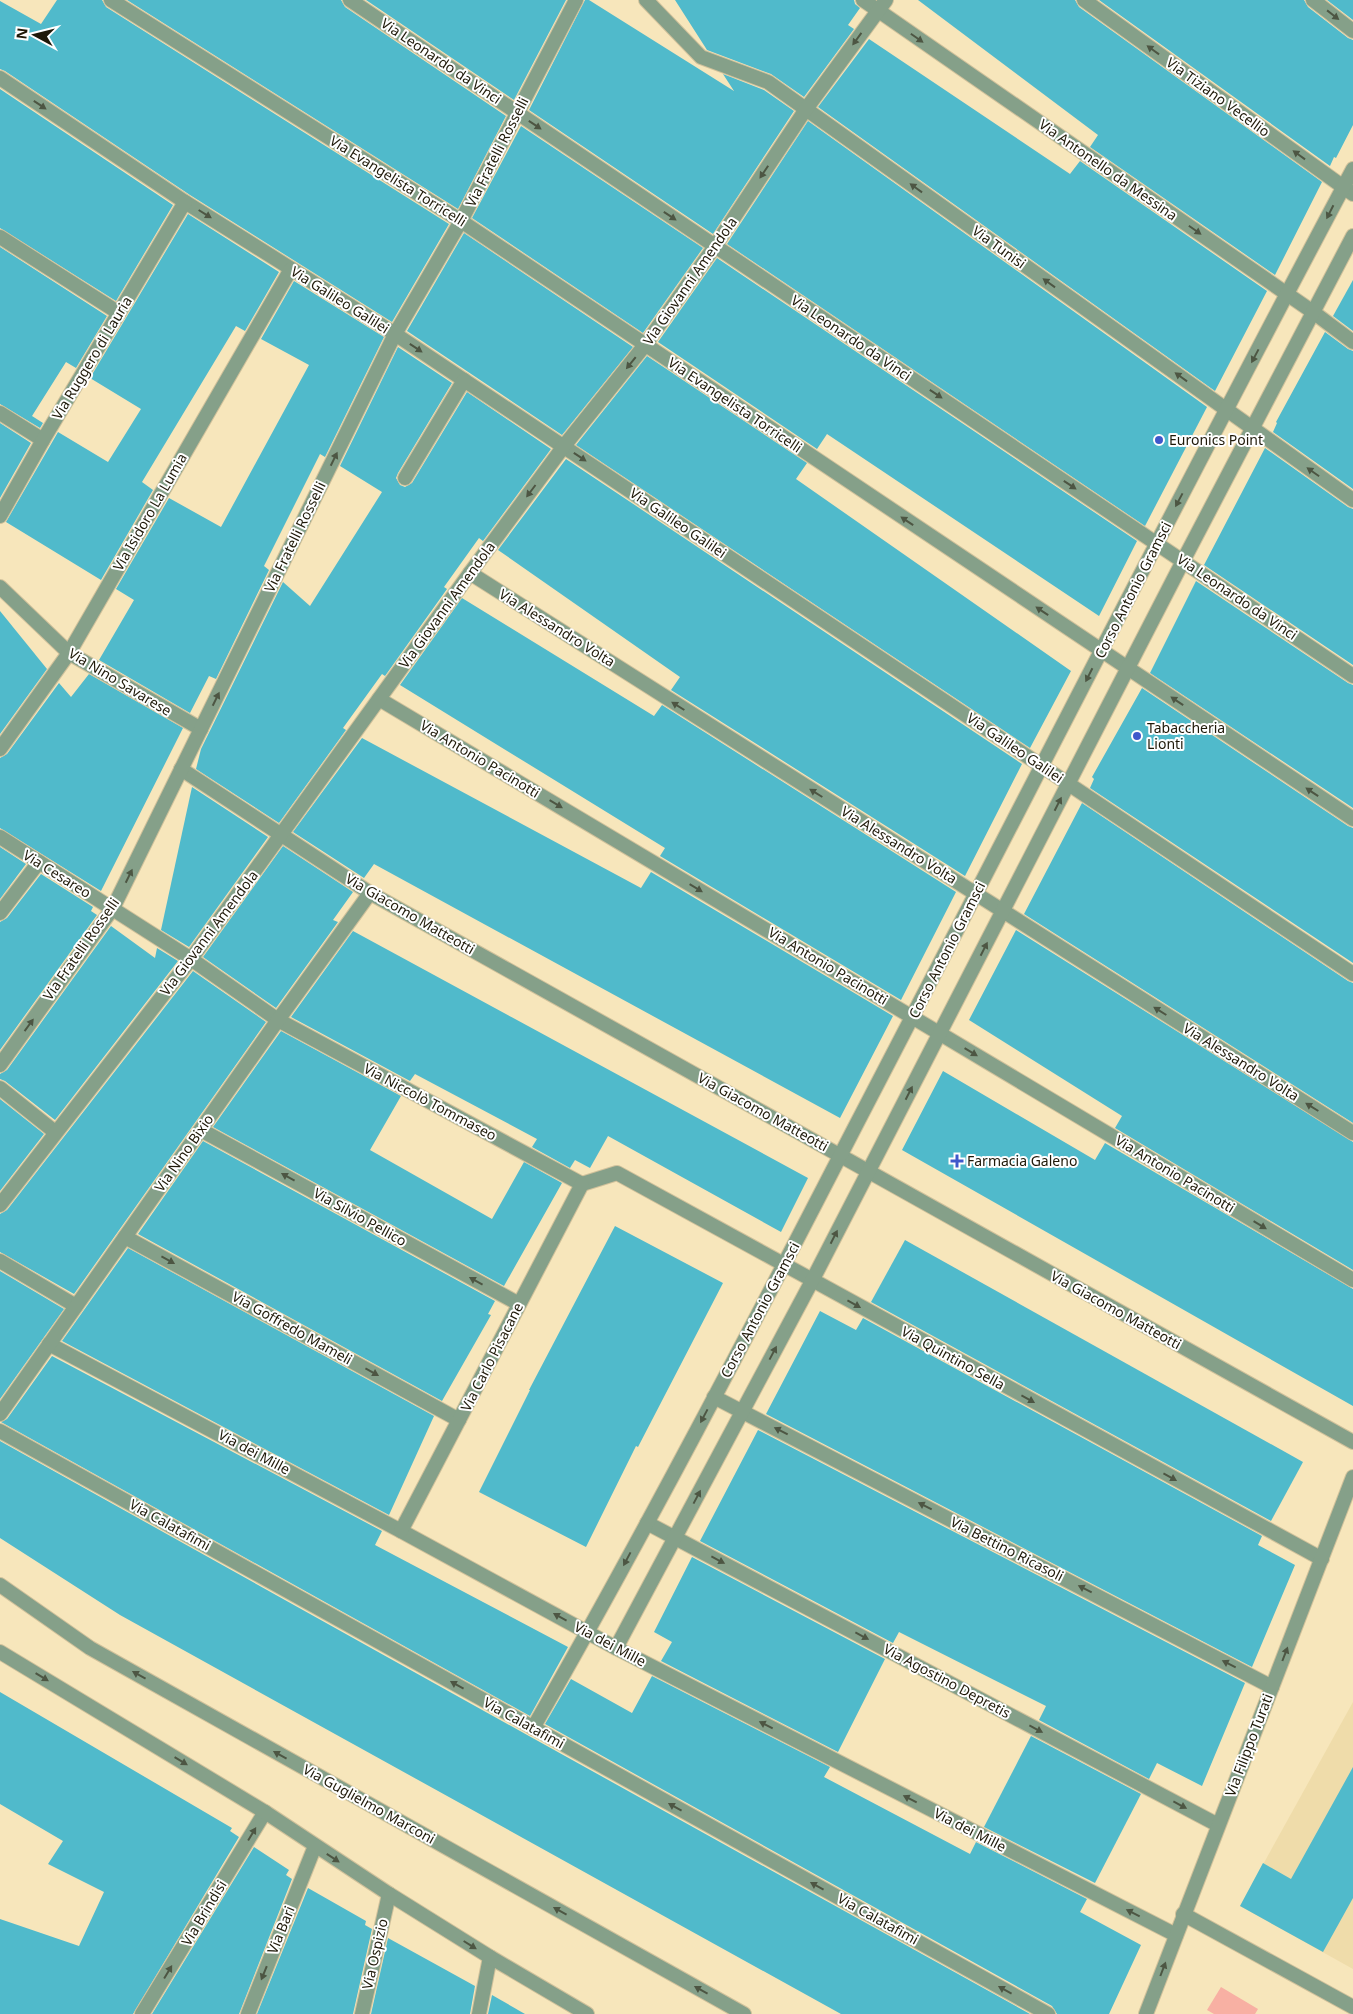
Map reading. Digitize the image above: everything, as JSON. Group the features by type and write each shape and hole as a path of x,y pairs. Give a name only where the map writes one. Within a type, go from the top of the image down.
{"street":[{"name":"Via Evangelista Torricelli","path":"111,0 461,221 1353,819"},
{"name":"Via Leonardo da Vinci","path":"350,0 1353,676"},
{"name":"Via Fratelli Rosselli","path":"0,1064 113,908 395,334 461,221 516,112 576,0"},
{"name":"Via Tunisi","path":"646,0 701,57 768,82 1353,500"},
{"name":"Via Antonello da Messina","path":"863,0 882,5 1314,312 1353,342"},
{"name":"Via Tiziano Vecellio","path":"1084,0 1348,190"},
{"path":"1314,0 1353,30"},
{"name":"Via Giovanni Amendola","path":"0,1205 191,959 470,573 564,446 645,345 715,246 806,110 882,5"},
{"name":"Via Galileo Galilei","path":"0,78 185,202 395,334 1353,974"},
{"name":"Corso Antonio Gramsci","path":"533,1728 588,1632 784,1265 1226,410 1288,294 1348,190 1353,169"},
{"name":"Via Ruggero di Lauria","path":"0,516 43,440 185,202"},
{"path":"616,1648 812,1281 1182,560 1353,236"},
{"path":"0,237 119,313"},
{"name":"Via Isidoro La Lumia","path":"0,749 69,653 291,269"},
{"path":"405,478 464,380"},
{"path":"0,413 43,440"},
{"name":"Via Alessandro Volta","path":"470,573 1353,1134"},
{"name":"Via Nino Savarese","path":"0,587 69,653 201,729"},
{"name":"Via Antonio Pacinotti","path":"379,698 1353,1280"},
{"name":"Via Giacomo Matteotti","path":"181,769 370,893 1353,1442"},
{"name":"Via Cesareo","path":"0,837 191,959"},
{"path":"0,912 39,862"},
{"name":"Via Nino Bixio","path":"0,1414 370,893"},
{"name":"Via Niccolò Tommaseo","path":"191,959 278,1020 582,1184"},
{"path":"0,1088 55,1132"},
{"name":"Via Silvio Pellico","path":"201,1130 519,1304"},
{"name":"Via Quintino Sella","path":"582,1184 617,1173 1322,1559"},
{"name":"Via Carlo Pisacane","path":"401,1531 582,1184"},
{"name":"Via Goffredo Mameli","path":"125,1237 459,1420"},
{"path":"0,1261 76,1306"},
{"name":"Via dei Mille","path":"50,1344 616,1648 1176,1935"},
{"name":"Via Bettino Ricasoli","path":"714,1397 1272,1687"},
{"name":"Via Calatafimi","path":"0,1431 1048,2014"},
{"name":"Via Filippo Turati","path":"1146,2014 1353,1477"},
{"name":"Via Agostino Depretis","path":"647,1523 1218,1825"},
{"name":"Via Guglielmo Marconi","path":"0,1585 90,1648 744,2014"},
{"path":"0,1652 265,1812 389,1894 490,1957 587,2014"},
{"name":"Via Brindisi","path":"142,2014 265,1812"},
{"name":"Via Bari","path":"248,2014 315,1846"},
{"name":"Via Ospizio","path":"362,2014 389,1894"},
{"path":"1183,1914 1353,2007"},
{"path":"479,2014 490,1957"}],"shaded area":[{"path":"1353,1702 1353,1969 1240,1906"},
{"path":"1221,1987 1258,2009 1255,2014 1214,2014 1207,2010"}],"building":[{"path":"57,0 102,0 106,7 449,224 392,322 190,195 0,69 0,1 41,24"},
{"path":"127,0 341,0 345,7 506,116 458,209"},
{"path":"366,0 566,0 514,100"},
{"path":"585,0 589,0 734,91 723,74 764,90 794,111 713,234 529,110"},
{"path":"675,0 854,0 855,4 860,8 848,25 854,29 804,97 771,74 707,50"},
{"path":"918,0 1075,0 1079,7 1322,182 1275,275 1090,147 1098,135"},
{"path":"1099,0 1304,0 1308,7 1353,40 1353,125 1336,158 1334,157 1330,166"},
{"path":"1327,0 1353,0 1353,20"},
{"path":"869,39 1070,174 1080,161 1267,291 1215,391 818,107"},
{"path":"0,89 173,205 116,301 0,228"},
{"path":"808,121 1207,407 1145,526 727,244"},
{"path":"521,126 703,248 643,333 472,218"},
{"path":"188,214 279,272 245,331 236,326 142,482 153,490 101,580 6,522 58,432 108,462 141,409 90,378"},
{"path":"464,233 633,347 562,435 407,331"},
{"path":"0,247 107,316 76,368 66,362 32,416 43,423 40,428 0,404"},
{"path":"717,258 1137,541 1099,616 827,434 817,449 658,342"},
{"path":"1353,280 1353,331 1333,316"},
{"path":"294,281 384,337 325,457 320,454 264,566 269,570 216,679 209,676 190,713 99,660 134,600 116,589 169,498 221,527 309,365 261,339"},
{"path":"1325,332 1353,351 1353,489 1273,432 1276,422"},
{"path":"398,347 452,383 398,473 396,478 400,485 405,487 412,483 467,392 551,449 483,541 479,538 444,587 447,589 385,676 382,674 343,728 346,730 279,823 196,769 201,749 283,582 310,606 382,492 340,466"},
{"path":"647,356 807,463 796,479 1071,671 1030,748 576,445"},
{"path":"0,423 31,443 0,498"},
{"path":"1265,448 1353,509 1353,665 1204,565"},
{"path":"566,459 1022,764 965,876 671,690 680,677 498,550"},
{"path":"1196,581 1353,685 1353,808 1150,673"},
{"path":"462,598 654,716 662,705 956,892 901,1000 660,856 665,848 400,685"},
{"path":"0,611 47,669 0,734"},
{"path":"89,674 183,728 101,891 0,828 0,758 7,754 59,683 71,697"},
{"path":"1142,688 1353,828 1353,963 1090,788 1094,779 1092,777"},
{"path":"362,738 641,888 651,872 893,1016 840,1118 374,864 364,878 293,832"},
{"path":"192,787 268,837 189,947 161,930"},
{"path":"1082,803 1353,983 1353,1123 1024,914"},
{"path":"283,846 353,892 333,920 338,922 276,1008 203,957"},
{"path":"0,847 26,864 0,899"},
{"path":"41,874 93,907 91,911 97,915 0,1050 0,922 7,918"},
{"path":"111,926 155,958 157,948 178,961 55,1120 0,1079 0,1074 7,1070"},
{"path":"1016,930 1353,1142 1353,1270 1115,1128 1122,1116 969,1020"},
{"path":"353,931 808,1178 781,1232 608,1136 590,1168 575,1160 570,1168 532,1147 537,1139 415,1074 410,1081 291,1017"},
{"path":"193,971 266,1022 74,1294 0,1252 0,1214 7,1210"},
{"path":"281,1031 401,1096 370,1150 492,1219 524,1162 562,1183 504,1286 213,1127"},
{"path":"943,1071 1095,1160 1105,1143 1353,1289 1353,1406 902,1150"},
{"path":"0,1099 44,1134 0,1191"},
{"path":"203,1141 495,1301 488,1314 491,1315 442,1401 138,1234"},
{"path":"615,1226 723,1283 638,1447 636,1446 586,1547 479,1492 529,1390"},
{"path":"905,1240 1303,1462 1271,1521 871,1302"},
{"path":"128,1248 434,1416 389,1515 62,1341"},
{"path":"0,1271 64,1309 0,1399"},
{"path":"820,1311 856,1330 863,1318 1262,1536 1258,1545 1295,1565 1252,1667 766,1414"},
{"path":"52,1356 382,1531 375,1545 568,1647 530,1716 1,1422 7,1419"},
{"path":"758,1430 1245,1683 1202,1786 1157,1763 1149,1779 1039,1720 1046,1706 899,1632 893,1643 700,1541"},
{"path":"0,1441 1030,2014 841,2014 120,1615 0,1538"},
{"path":"692,1557 885,1659 838,1752 661,1661 672,1642 654,1632"},
{"path":"652,1676 830,1767 824,1777 970,1854 976,1842 1087,1899 1080,1912 1141,1945 1109,2014 1057,2014 1052,2006 545,1724 571,1679 632,1713"},
{"path":"0,1692 232,1828 230,1831 239,1837 133,2014 0,2014 0,1919 79,1946 104,1892 48,1864 63,1841 0,1804"},
{"path":"1031,1736 1141,1794 1095,1883 984,1827"},
{"path":"1353,1767 1353,1898 1323,1952 1240,1906 1263,1863 1291,1879"},
{"path":"254,1847 289,1870 286,1875 292,1879 239,2014 152,2014"},
{"path":"308,1888 366,1921 365,1925 372,1929 353,2014 257,2014"},
{"path":"388,1938 475,1986 470,2014 371,2014"},
{"path":"492,1995 525,2014 488,2014"}],"place":[{"name":"Euronics Point","path":"1159,440"},
{"name":"Tabaccheria Lionti","path":"1137,736"},
{"name":"Farmacia Galeno","path":"957,1161"}]}
